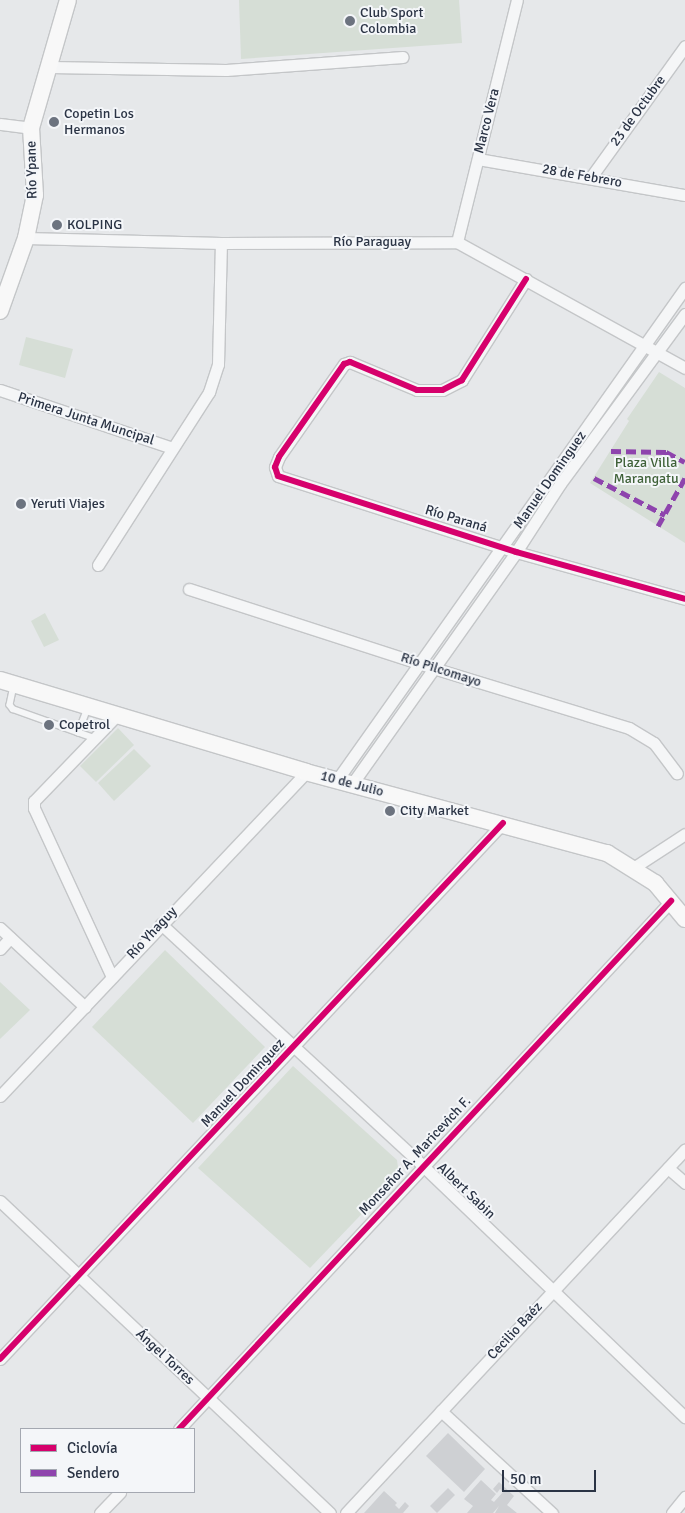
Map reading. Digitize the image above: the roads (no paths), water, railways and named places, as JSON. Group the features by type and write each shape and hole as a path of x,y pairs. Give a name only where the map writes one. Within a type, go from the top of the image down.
{"main road":[{"name":"Río Ypane","path":"0,310 26,238 35,195 32,128 68,0"},
{"name":"10 de Julio","path":"7,682 306,772 504,823 607,853 634,868 655,883 685,919"}],"street":[{"name":"Marco Vera","path":"457,242 517,0"},
{"name":"23 de Octubre","path":"591,177 685,46"},
{"path":"50,67 226,70 403,57"},
{"path":"0,124 32,128"},
{"name":"28 de Febrero","path":"478,159 591,177 685,195"},
{"name":"Río Paraguay","path":"26,238 221,243 457,242 645,344 685,368"},
{"path":"98,565 210,392 218,364 221,243"},
{"name":"Río Paraná","path":"526,279 462,380 442,390 417,390 350,362 344,364 279,456 275,467 278,476 516,552 685,599"},
{"name":"Manuel Dominguez","path":"344,782 418,662 685,288"},
{"name":"Manuel Dominguez","path":"344,782 433,668 516,552 560,484 659,352 685,314"},
{"name":"Primera Junta Muncipal","path":"0,390 172,448"},
{"name":"Río Pilcomayo","path":"189,589 433,668 629,728 654,743 677,773"},
{"path":"112,977 34,808 34,801 117,715"},
{"name":"Río Yhaguy","path":"0,1096 306,772"},
{"name":"Manuel Dominguez","path":"0,1359 504,823"},
{"path":"634,868 685,834"},
{"name":"Monseñor A. Maricevich F.","path":"180,1428 671,901"},
{"name":"Albert Sabin","path":"161,924 293,1048 423,1166 685,1417"},
{"path":"0,928 85,1007"},
{"path":"0,949 10,938"},
{"name":"Cecilio Baéz","path":"346,1513 685,1149"},
{"path":"668,1168 685,1183"},
{"name":"Ángel Torres","path":"0,1201 330,1513"},
{"path":"441,1410 552,1513"},
{"path":"100,1513 119,1493"},
{"path":"672,1513 685,1498"}],"lane":[{"path":"7,682 10,704 13,709 94,738"},
{"path":"78,733 88,707"}],"place":[{"name":"Club Sport Colombia","path":"350,21"},
{"name":"Copetin Los Hermanos","path":"54,122"},
{"name":"KOLPING","path":"57,225"},
{"name":"Yeruti Viajes","path":"21,504"},
{"name":"Copetrol","path":"49,725"},
{"name":"City Market","path":"390,811"}],"park label":[{"name":"Plaza Villa Marangatu","path":"646,472"}]}
